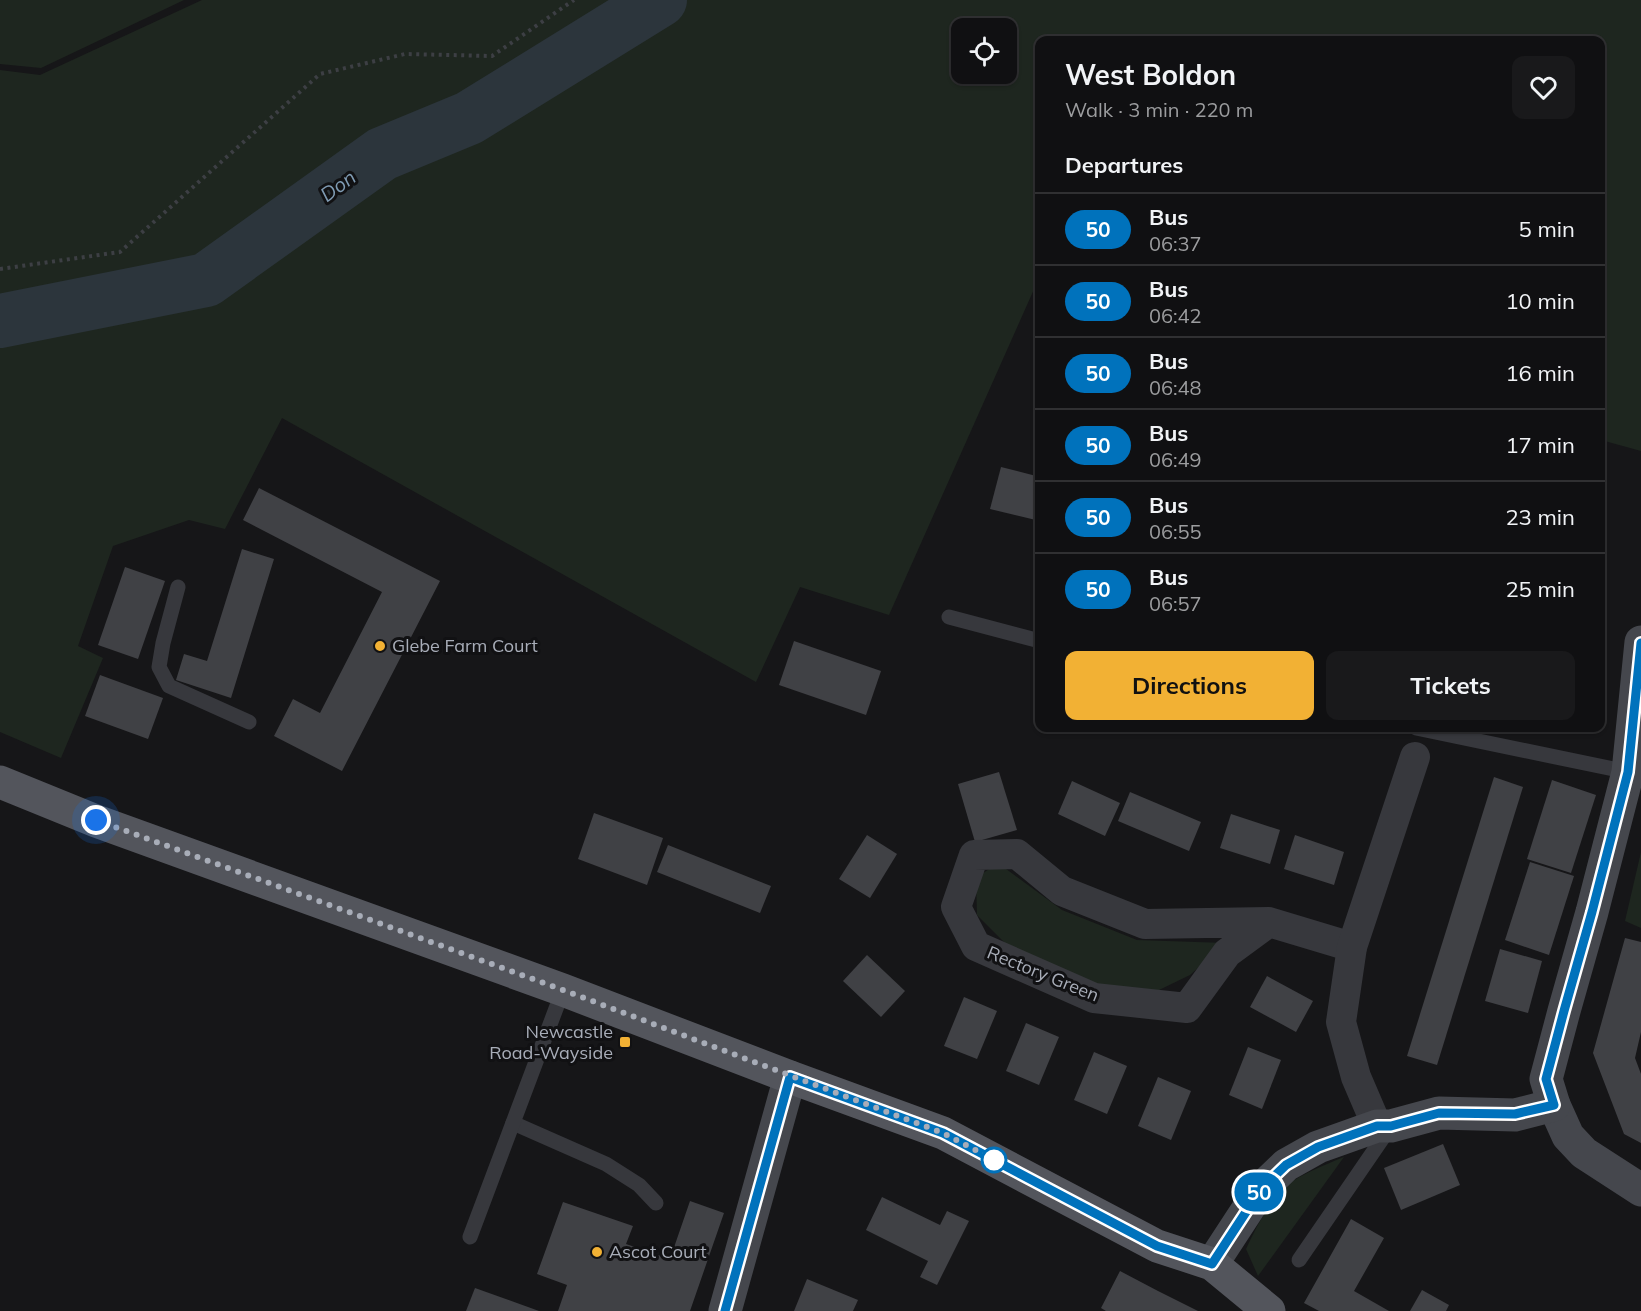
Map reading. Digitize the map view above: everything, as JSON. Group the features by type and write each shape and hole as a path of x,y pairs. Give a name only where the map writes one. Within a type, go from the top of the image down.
{"main road":[{"path":"0,782 107,825 563,990 943,1133 1157,1246 1212,1264 1269,1311"}],"street":[{"path":"1641,642 1628,772 1546,1079 1554,1105 1568,1136 1584,1154 1641,1190"},
{"path":"1384,1126 1356,1077 1341,1022 1352,947 1414,757"},
{"name":"Rectory Green","path":"1269,922 1227,953 1187,1008 1094,998 976,946 956,907 974,855 1017,854 1062,891 1145,924 1269,922 1352,947"},
{"path":"725,1311 790,1077"},
{"path":"1212,1264 1261,1189 1286,1165 1318,1147 1384,1126 1439,1113 1515,1114 1554,1105"}],"lane":[{"path":"178,586 159,667 169,686 249,722"},
{"path":"949,617 1035,640"},
{"path":"1435,732 1628,772"},
{"path":"470,1237 563,990"},
{"path":"513,1123 606,1164 639,1185 656,1203"},
{"path":"1299,1260 1384,1126"}],"path":[{"path":"0,269 120,252 320,74 405,54 492,56 574,0"}],"shaded area":[{"path":"0,0 184,0 41,68 0,64"},
{"path":"202,0 1641,0 1641,451 1605,441 1605,36 1035,36 1035,287 889,615 800,587 756,682 282,418 225,529 189,520 113,546 78,646 103,658 61,758 0,732 0,70 40,75"},
{"path":"1641,852 1641,928 1625,921"},
{"path":"998,863 1062,910 1137,940 1226,943 1190,975 1159,990 1103,992 1018,956 977,915 976,878"},
{"path":"1344,1157 1258,1276 1246,1249 1268,1208 1286,1186 1297,1178"}],"building":[{"path":"1001,467 1035,476 1035,520 990,509"},
{"name":"Glebe Farm Court","path":"259,488 440,581 342,771 274,736 293,699 320,713 382,592 243,520"},
{"path":"242,549 274,559 231,698 176,680 184,654 207,661"},
{"path":"125,567 165,581 138,659 98,645"},
{"path":"794,641 881,671 866,715 779,685"},
{"path":"100,675 163,698 148,739 85,716"},
{"path":"999,772 1017,830 975,842 958,784"},
{"path":"1494,777 1523,787 1437,1065 1407,1056"},
{"path":"1552,780 1596,795 1571,873 1527,859"},
{"path":"1072,781 1120,803 1105,836 1058,814"},
{"path":"1130,792 1201,822 1189,851 1118,821"},
{"path":"594,813 663,838 647,885 578,859"},
{"path":"1231,814 1280,830 1270,864 1220,848"},
{"path":"867,835 897,854 870,898 839,879"},
{"path":"1295,835 1344,852 1334,885 1284,869"},
{"path":"668,845 771,886 760,913 657,872"},
{"path":"1530,862 1574,876 1549,955 1505,940"},
{"path":"1625,938 1641,942 1641,1032 1635,1058 1641,1074 1641,1143 1624,1134 1593,1053"},
{"path":"1500,949 1542,961 1528,1013 1485,1001"},
{"path":"867,955 905,991 881,1017 843,981"},
{"path":"1267,976 1313,1001 1296,1032 1250,1007"},
{"path":"964,997 997,1011 977,1059 944,1046"},
{"path":"1026,1023 1059,1037 1039,1085 1006,1071"},
{"path":"1248,1047 1281,1060 1262,1109 1229,1095"},
{"path":"1094,1052 1127,1066 1107,1114 1074,1100"},
{"path":"1158,1077 1191,1091 1171,1140 1138,1126"},
{"path":"1443,1144 1460,1185 1401,1210 1384,1168"},
{"path":"882,1197 940,1225 947,1211 969,1221 937,1285 920,1277 928,1261 866,1230"},
{"name":"Ascot Court","path":"690,1201 724,1213 690,1311 558,1311 567,1285 537,1274 563,1202 633,1226 626,1244 670,1259"},
{"path":"1351,1219 1384,1238 1354,1291 1389,1311 1319,1311 1304,1303"},
{"path":"1120,1271 1198,1311 1106,1311 1101,1308"},
{"path":"807,1279 858,1300 853,1311 794,1311"},
{"path":"475,1288 539,1311 466,1311"},
{"path":"1422,1290 1449,1305 1446,1311 1410,1311"}],"waterway":[{"name":"Don","path":"0,321 206,280 382,154 469,118 660,0"}],"bus line":[{"name":"50","path":"725,1311 790,1077 943,1133 1157,1246 1212,1264 1261,1189 1286,1165 1318,1147 1377,1126 1391,1126 1439,1113 1515,1114 1554,1105 1546,1079 1628,772 1641,643"}],"place":[{"name":"Glebe Farm Court","path":"380,646"},
{"name":"Newcastle Road-Wayside","path":"625,1042"},
{"name":"Ascot Court","path":"597,1252"}],"route":[{"path":"96,820 563,990 943,1133 1002,1164 994,1160"}]}
